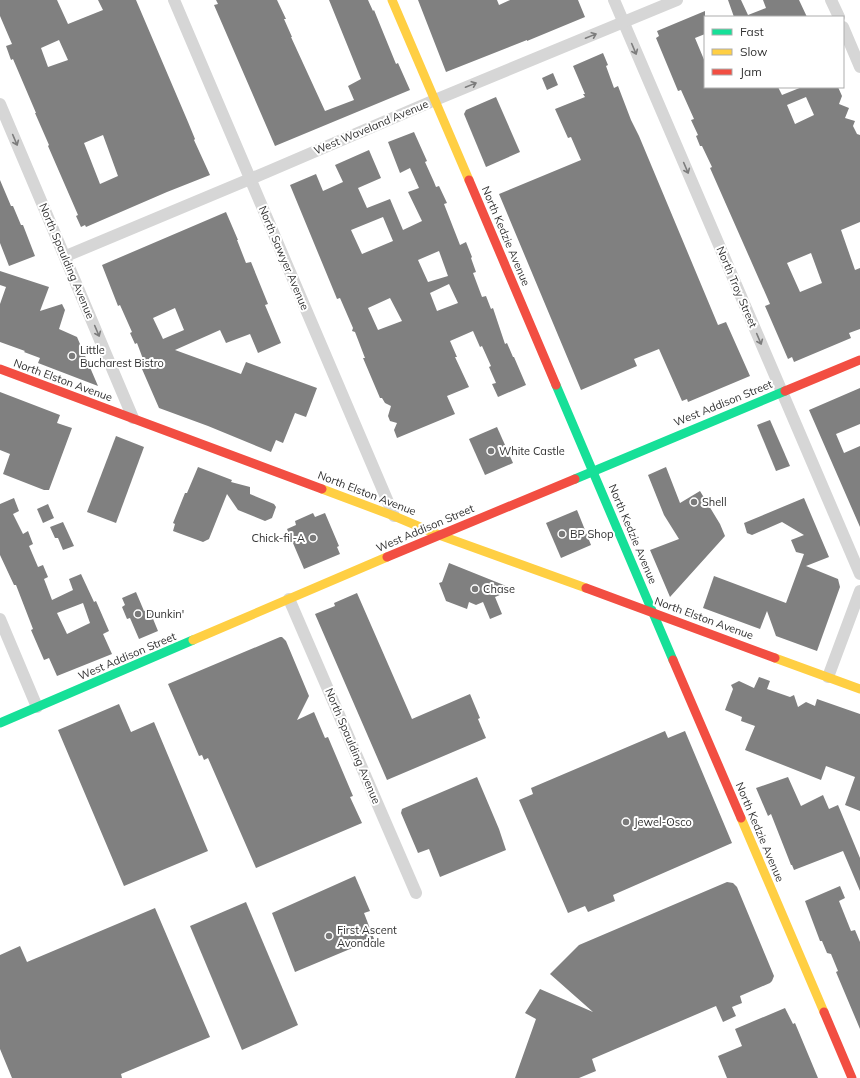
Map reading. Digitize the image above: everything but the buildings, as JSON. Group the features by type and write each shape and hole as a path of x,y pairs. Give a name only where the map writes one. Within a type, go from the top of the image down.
{"main road":[{"name":"North Kedzie Avenue","path":"392,0 852,1078"},
{"name":"West Addison Street","path":"0,723 439,535 860,360"},
{"name":"North Elston Avenue","path":"0,369 394,516 439,535 653,612 860,689"}],"street":[{"name":"North Sawyer Avenue","path":"174,0 394,516"},
{"name":"North Troy Street","path":"614,0 859,571"},
{"name":"West Waveland Avenue","path":"66,256 435,100 677,0"},
{"path":"831,0 838,16"},
{"path":"844,29 860,67"},
{"name":"North Spaulding Avenue","path":"0,104 66,256 133,418"},
{"path":"828,677 860,591"},
{"name":"North Spaulding Avenue","path":"289,599 416,894"},
{"path":"0,619 37,707"}],"traffic: fast":[{"path":"556,385 673,660"},
{"path":"575,479 785,391"},
{"path":"0,723 193,640"}],"traffic: slow":[{"path":"392,0 469,180"},
{"path":"322,489 394,516 439,535 586,588"},
{"path":"193,640 387,557"},
{"path":"775,658 860,689"},
{"path":"741,818 824,1012"}],"traffic: jam":[{"path":"469,180 556,385"},
{"path":"785,391 860,360"},
{"path":"0,369 322,489"},
{"path":"387,557 575,479"},
{"path":"586,588 775,658"},
{"path":"673,660 741,818"},
{"path":"824,1012 852,1078"}],"place":[{"name":"Little Bucharest Bistro","path":"72,356"},
{"name":"White Castle","path":"491,451"},
{"name":"Shell","path":"694,502"},
{"name":"BP Shop","path":"562,534"},
{"name":"Chick-fil-A","path":"313,538"},
{"name":"Chase","path":"475,589"},
{"name":"Dunkin'","path":"138,614"},
{"name":"Jewel-Osco","path":"626,822"},
{"name":"First Ascent Avondale","path":"329,936"}]}
